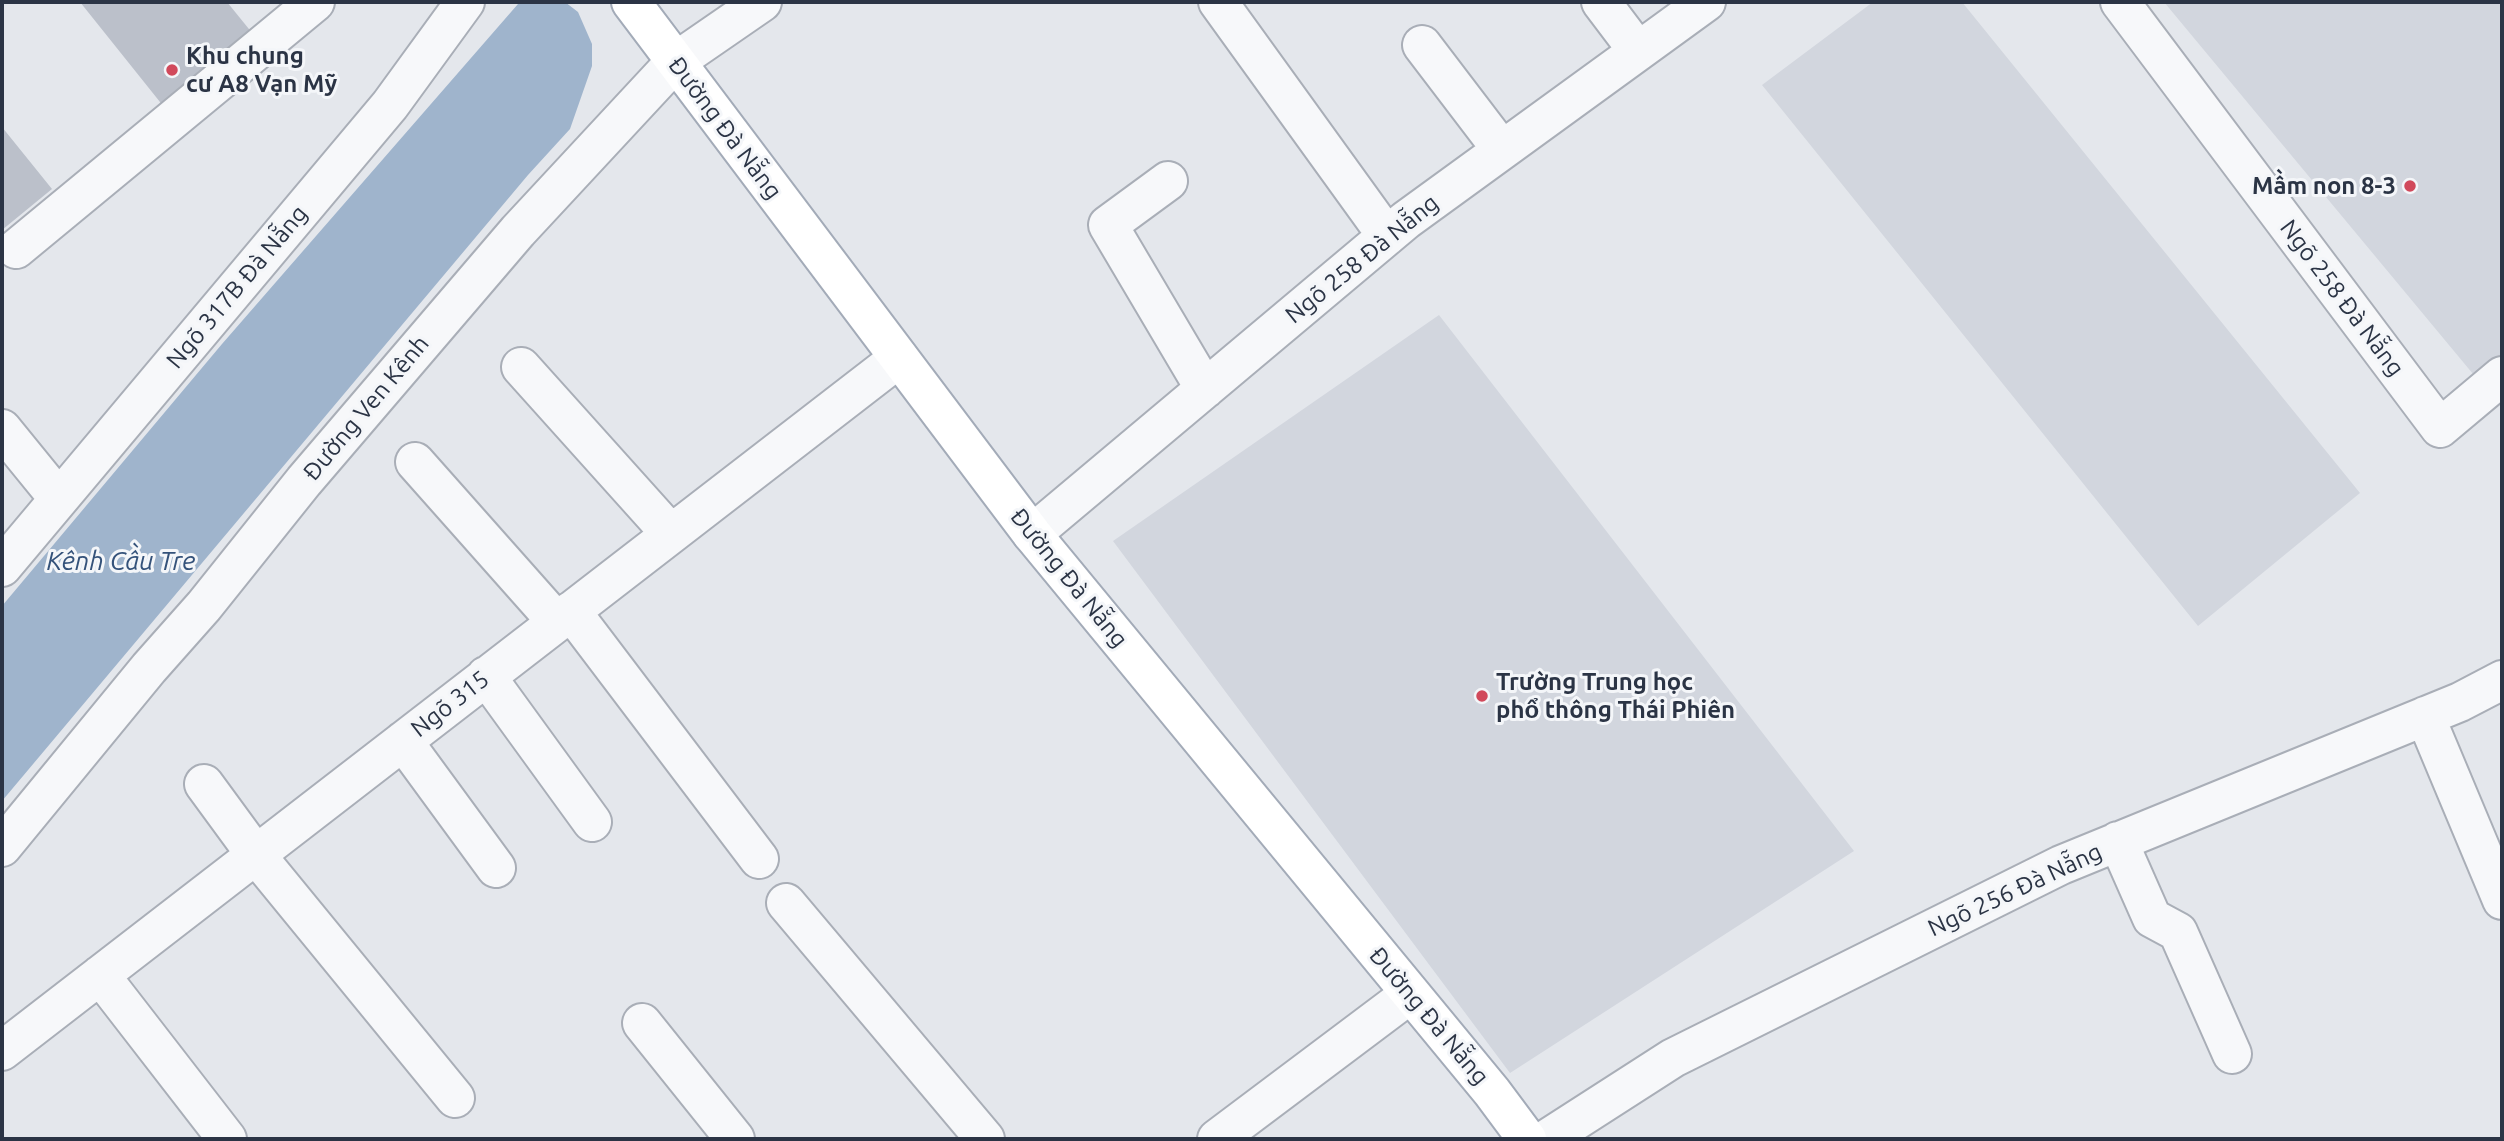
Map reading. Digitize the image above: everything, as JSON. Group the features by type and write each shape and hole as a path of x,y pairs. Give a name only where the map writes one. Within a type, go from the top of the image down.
{"main road":[{"name":"Đường Đà Nẵng","path":"631,2 1032,534 1492,1092 1527,1139"}],"lane":[{"path":"16,249 315,2"},
{"name":"Ngõ 317B Đà Nẵng","path":"2,567 390,105 465,2"},
{"name":"Đường Ven Kênh","path":"2,847 149,668 204,606 304,481 518,231 672,58 762,2"},
{"path":"1218,2 1387,236"},
{"path":"1601,2 1638,51"},
{"name":"Ngõ 258 Đà Nẵng","path":"1032,534 1387,236 1706,2"},
{"name":"Ngõ 258 Đà Nẵng","path":"2120,2 2440,428 2502,376"},
{"path":"1422,44 1502,150"},
{"path":"1168,181 1108,225 1205,389"},
{"name":"Ngõ 315","path":"2,1051 899,358"},
{"path":"521,367 671,534"},
{"path":"2,429 59,499"},
{"path":"415,462 564,616 759,859"},
{"path":"486,676 592,822"},
{"name":"Ngõ 256 Đà Nẵng","path":"1547,1139 1672,1058 2061,864 2460,702 2502,680"},
{"path":"2425,716 2502,900"},
{"path":"402,741 496,868"},
{"path":"204,783 256,855 455,1098"},
{"path":"2118,841 2152,918 2178,932 2232,1054"},
{"path":"786,903 985,1139"},
{"path":"100,975 227,1139"},
{"path":"1217,1139 1410,994"},
{"path":"642,1023 735,1139"}],"shaded area":[{"path":"1873,2 1962,2 2360,493 2198,626 1762,85"},
{"name":"Mầm non 8-3","path":"2164,2 2502,2 2502,371 2483,386"},
{"name":"Trường Trung học phổ thông Thái Phiên","path":"1439,315 1854,851 1510,1073 1113,541"}],"water":[{"name":"Kênh Cầu Tre","path":"565,2 578,12 592,44 592,66 570,129 528,175 2,801 2,606 222,344 518,4"}],"building":[{"name":"Khu chung cư A8 Vạn Mỹ","path":"80,2 227,2 253,34 164,107"},
{"path":"2,127 52,189 2,230"}],"place":[{"name":"Khu chung cư A8 Vạn Mỹ","path":"172,70"},
{"name":"Mầm non 8-3","path":"2410,186"},
{"name":"Trường Trung học phổ thông Thái Phiên","path":"1482,696"}]}
